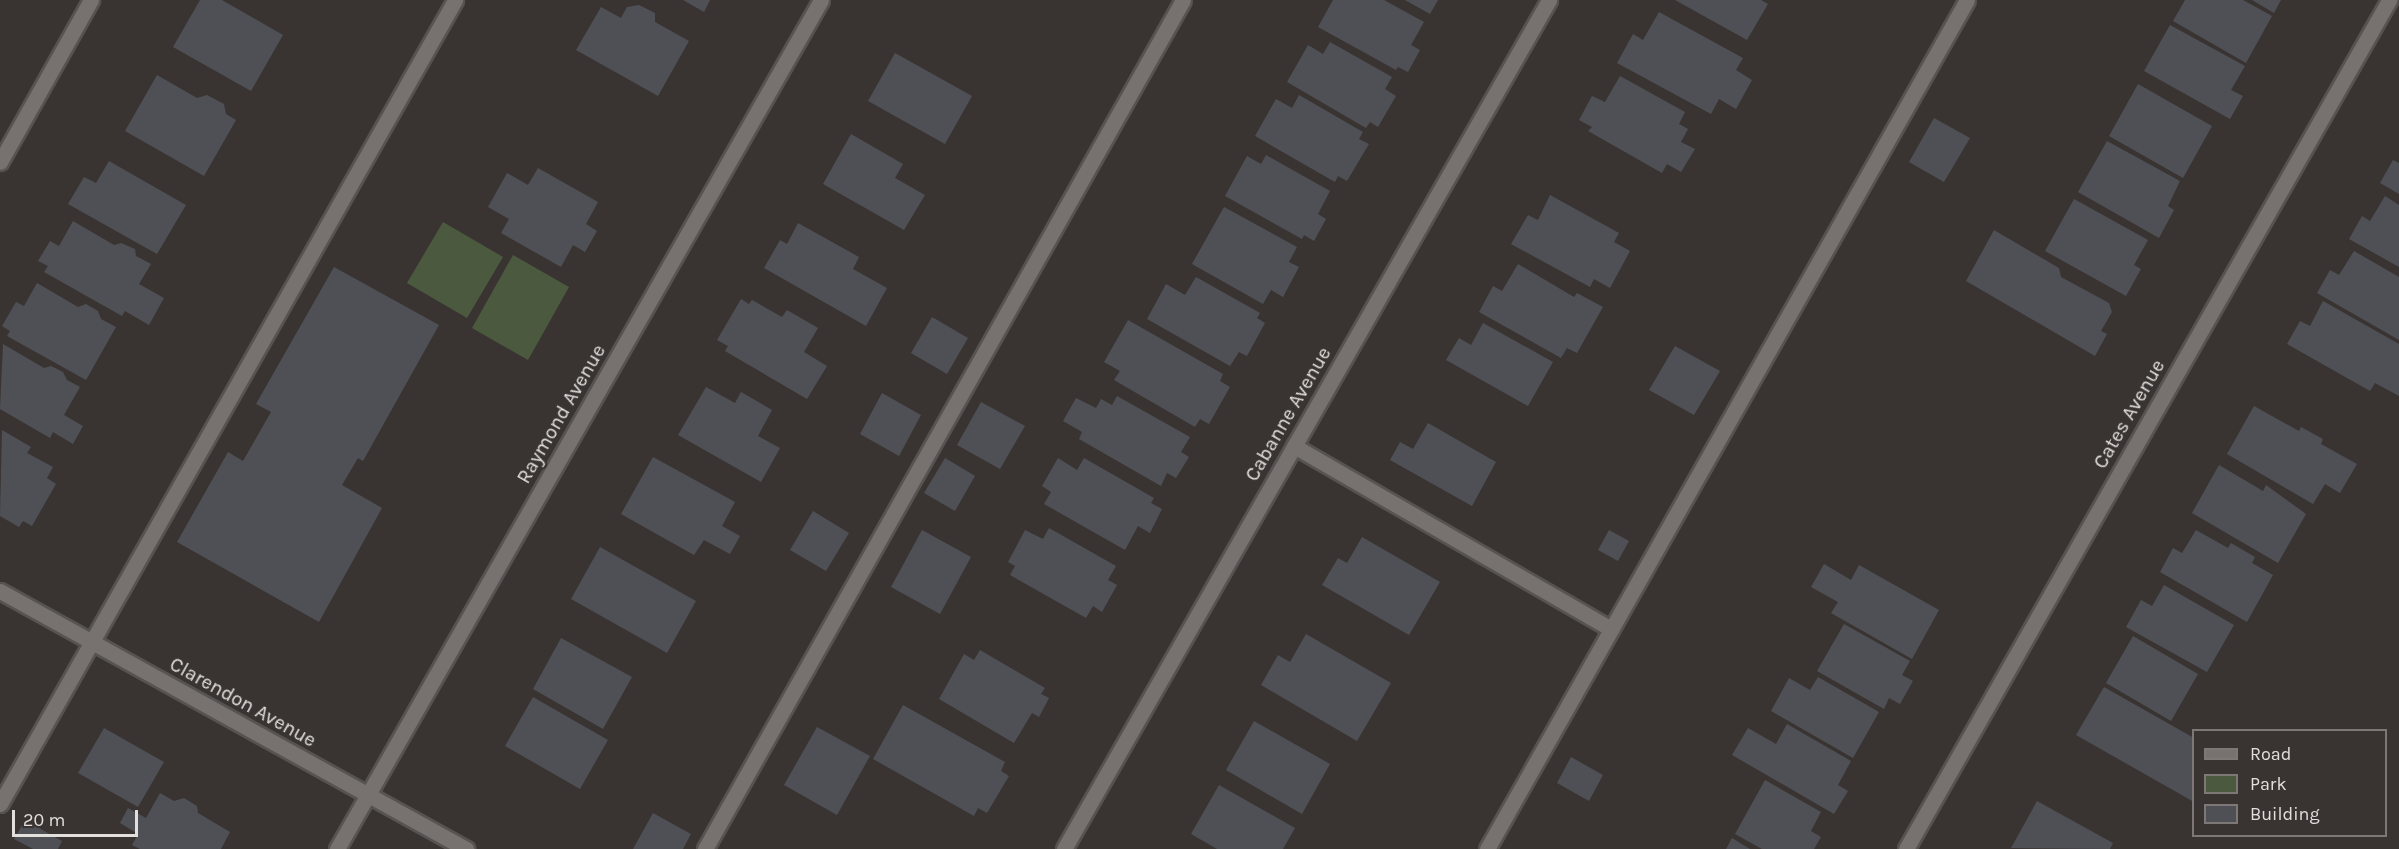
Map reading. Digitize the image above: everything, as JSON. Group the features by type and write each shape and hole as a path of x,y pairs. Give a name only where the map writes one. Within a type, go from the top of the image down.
{"street":[{"path":"0,162 91,0"},
{"path":"0,804 455,0"},
{"name":"Raymond Avenue","path":"337,849 821,0"},
{"path":"705,849 1184,0"},
{"name":"Cabanne Avenue","path":"1064,849 1549,0"},
{"path":"1486,849 1967,0"},
{"name":"Cates Avenue","path":"1906,849 2390,0"},
{"path":"1294,446 1611,629"},
{"name":"Clarendon Avenue","path":"0,591 466,849"}],"green space":[{"path":"443,222 503,257 467,318 407,283"},
{"path":"513,255 569,287 528,360 472,328"}],"building":[{"path":"200,0 222,0 283,35 251,91 173,47"},
{"path":"683,0 710,0 704,12"},
{"path":"1333,0 1384,0 1424,22 1411,45 1420,50 1408,72 1398,67 1396,70 1318,27"},
{"path":"1405,0 1438,0 1430,14"},
{"path":"1675,0 1761,0 1768,4 1747,40"},
{"path":"2185,0 2243,0 2272,16 2246,63 2173,21"},
{"path":"2252,0 2281,0 2274,13"},
{"path":"639,5 655,13 655,22 689,41 658,96 576,50 601,7 621,18 627,7"},
{"path":"1659,12 1743,58 1736,70 1752,80 1736,109 1719,99 1711,114 1617,63 1633,34 1643,40"},
{"path":"2170,25 2245,66 2231,90 2243,96 2230,119 2144,71"},
{"path":"1330,42 1392,77 1385,89 1396,96 1378,127 1370,122 1366,128 1287,82 1308,45 1323,54"},
{"path":"895,53 972,96 945,144 868,101"},
{"path":"157,75 197,98 207,95 224,104 226,114 236,120 204,176 125,131"},
{"path":"1620,76 1685,112 1679,124 1688,129 1681,142 1695,149 1681,172 1667,164 1662,173 1588,131 1592,127 1579,120 1592,96 1605,102"},
{"path":"2138,84 2212,126 2183,178 2109,136"},
{"path":"1299,95 1363,132 1359,139 1369,144 1347,181 1338,176 1335,182 1255,136 1276,99 1292,108"},
{"path":"1934,118 1970,138 1944,182 1909,162"},
{"path":"851,134 903,164 895,178 925,195 904,230 823,184"},
{"path":"2107,141 2180,181 2168,206 2174,210 2159,238 2078,192"},
{"path":"1266,155 1330,191 1318,214 1326,219 1314,241 1304,235 1302,239 1225,196 1247,156 1261,164"},
{"path":"2393,160 2399,163 2399,194 2380,183"},
{"path":"109,161 186,205 157,254 68,204 84,177 96,183"},
{"path":"538,168 598,202 586,224 597,231 585,252 573,245 561,267 501,233 509,219 488,207 507,173 528,185"},
{"path":"1550,195 1619,233 1614,242 1630,251 1610,288 1594,279 1590,287 1511,244 1528,215 1538,220"},
{"path":"2385,196 2399,205 2399,267 2349,239 2362,216 2370,221"},
{"path":"2074,199 2148,240 2134,265 2141,269 2126,296 2045,251"},
{"path":"1224,207 1297,247 1289,262 1299,267 1283,297 1271,290 1263,304 1192,264"},
{"path":"73,221 114,245 121,243 135,249 136,256 151,264 139,284 164,298 149,325 125,311 122,316 44,272 48,266 38,261 50,241 59,246"},
{"path":"798,223 859,257 853,269 887,288 866,326 764,268 780,240 787,244"},
{"path":"1994,230 2059,268 2061,277 2109,303 2112,312 2101,331 2107,334 2095,356 1966,281"},
{"path":"2354,251 2399,277 2399,340 2317,293 2330,270 2339,275"},
{"path":"1518,264 1574,297 1577,293 1603,307 1577,353 1567,348 1561,358 1479,312 1493,286 1502,291"},
{"path":"334,267 439,325 363,461 358,458 342,485 382,508 319,622 177,542 228,452 243,461 271,412 256,404"},
{"path":"1196,277 1260,313 1257,318 1265,323 1247,356 1239,352 1230,366 1147,319 1166,284 1185,295"},
{"path":"37,283 78,307 86,304 98,311 101,319 116,327 86,380 7,336 10,331 2,326 16,302 24,306"},
{"path":"741,299 749,304 752,300 782,317 787,310 818,328 804,352 827,366 807,399 725,351 728,346 717,340"},
{"path":"2323,301 2399,344 2399,396 2375,383 2370,391 2287,344 2300,321 2310,326"},
{"path":"932,317 968,338 947,374 911,353"},
{"path":"1128,320 1223,374 1220,381 1230,387 1209,424 1200,419 1195,427 1114,380 1120,371 1104,362"},
{"path":"1483,323 1553,362 1528,406 1446,360 1459,338 1471,345"},
{"path":"3,344 44,368 51,366 63,372 67,380 80,387 64,415 83,426 73,444 53,432 50,438 0,409"},
{"path":"1675,346 1720,371 1694,415 1649,390"},
{"path":"706,387 735,403 741,392 772,410 758,436 780,448 761,482 678,435"},
{"path":"882,393 921,415 899,456 860,434"},
{"path":"1117,396 1190,437 1181,452 1189,457 1176,478 1167,473 1161,486 1079,439 1082,432 1063,421 1076,398 1096,408 1101,399 1112,405"},
{"path":"981,402 1025,426 1000,469 957,445"},
{"path":"2254,406 2299,431 2301,427 2323,439 2321,444 2357,464 2340,493 2325,484 2313,504 2227,454"},
{"path":"1428,423 1496,462 1472,506 1390,460 1400,442 1413,449"},
{"path":"2,430 31,447 27,453 53,467 47,478 56,484 32,526 23,521 19,527 0,516"},
{"path":"653,457 735,502 722,526 740,536 730,554 704,540 694,555 621,514"},
{"path":"945,458 975,476 955,511 924,493"},
{"path":"1058,458 1077,470 1084,458 1154,498 1151,503 1162,509 1150,533 1138,526 1125,550 1044,504 1051,492 1042,486"},
{"path":"2219,465 2263,491 2266,485 2306,514 2278,563 2192,513"},
{"path":"813,511 849,533 826,571 790,550"},
{"path":"1049,528 1116,566 1108,580 1117,585 1102,612 1093,606 1086,618 1010,575 1015,566 1008,562 1025,530 1043,539"},
{"path":"922,530 971,557 940,614 891,587"},
{"path":"1609,530 1629,541 1618,561 1598,550"},
{"path":"2196,530 2228,548 2231,543 2255,557 2252,563 2273,575 2247,622 2160,572 2173,548 2182,553"},
{"path":"1362,537 1440,582 1409,635 1322,585 1338,558 1347,563"},
{"path":"600,547 696,601 667,653 571,599"},
{"path":"1824,564 1851,580 1859,565 1939,610 1912,659 1831,613 1838,602 1811,587"},
{"path":"2164,585 2234,625 2207,672 2126,627 2141,600 2152,606"},
{"path":"1844,624 1910,661 1902,675 1913,681 1900,704 1889,698 1884,709 1817,671"},
{"path":"1306,634 1391,683 1357,741 1261,685 1278,655 1290,662"},
{"path":"2133,636 2198,674 2171,721 2106,683"},
{"path":"561,638 632,677 603,729 533,689"},
{"path":"980,650 1045,688 1041,694 1049,698 1039,717 1032,713 1014,743 939,699 964,654 974,660"},
{"path":"1818,677 1879,712 1853,758 1771,711 1789,678 1810,690"},
{"path":"2104,687 2192,737 2192,801 2076,735"},
{"path":"533,697 608,740 580,789 505,746"},
{"path":"903,705 1005,762 1001,771 1009,776 987,813 978,808 974,816 873,759"},
{"path":"1254,721 1330,764 1302,814 1226,770"},
{"path":"1787,724 1851,761 1838,785 1848,791 1834,814 1732,755 1748,728 1776,744"},
{"path":"817,727 870,756 837,815 784,785"},
{"path":"104,728 164,762 138,807 78,773"},
{"path":"1571,757 1603,775 1589,801 1557,783"},
{"path":"1765,780 1821,812 1811,831 1821,837 1814,849 1762,849 1735,834"},
{"path":"1219,785 1295,828 1283,849 1217,849 1191,834"},
{"path":"160,793 174,801 184,798 197,806 198,813 230,832 221,849 140,849 132,845 138,834 120,823 128,808 146,818"},
{"path":"2037,801 2113,843 2110,849 2011,848"},
{"path":"653,813 691,834 683,849 633,849"},
{"path":"25,820 62,841 58,849 33,849 14,839"},
{"path":"1732,838 1750,849 1726,849"}]}
